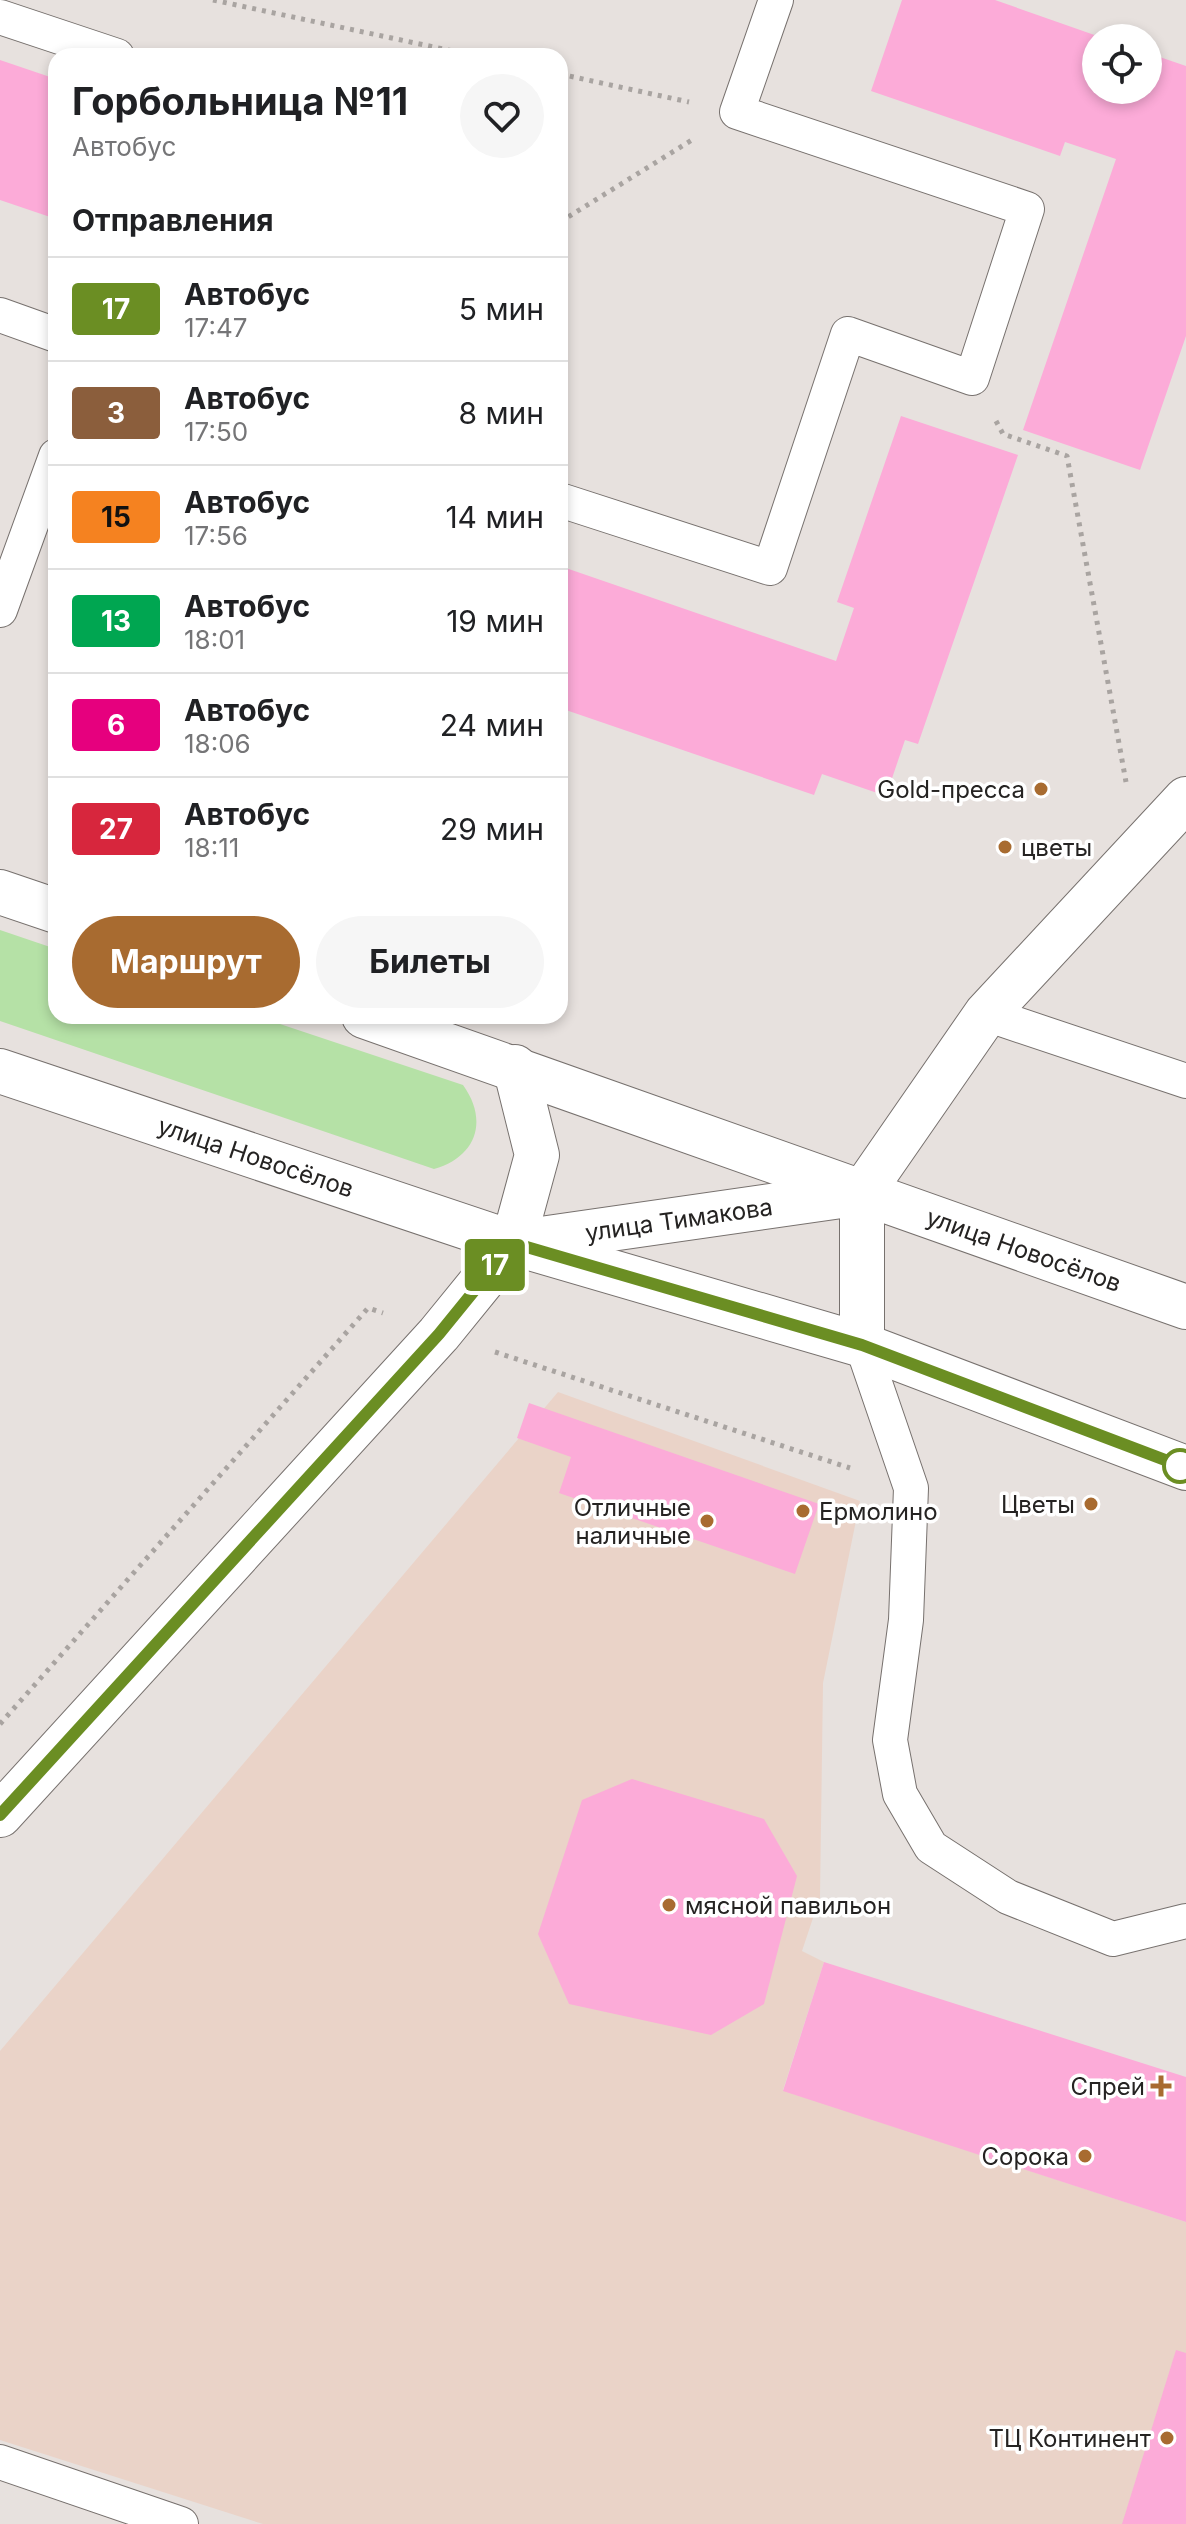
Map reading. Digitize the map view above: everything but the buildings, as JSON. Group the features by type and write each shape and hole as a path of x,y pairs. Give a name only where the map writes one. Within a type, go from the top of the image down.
{"main road":[{"path":"862,1345 862,1193 986,1014 1186,799"},
{"path":"0,892 48,908"},
{"name":"улица Новосёлов","path":"388,1024 1186,1307"},
{"path":"0,1815 439,1334 513,1243 537,1155 515,1067"},
{"name":"улица Новосёлов","path":"0,1071 513,1243 862,1345 1186,1468"},
{"name":"улица Тимакова","path":"513,1243 862,1193"}],"lane":[{"path":"568,503 770,568 848,334 972,378 1027,209 737,112 776,0"},
{"path":"0,17 93,48"},
{"path":"0,315 48,332"},
{"path":"0,610 48,478"},
{"path":"986,1014 1186,1081"},
{"path":"862,1345 911,1488 906,1620 890,1740 900,1794 931,1847 1008,1897 1113,1939 1186,1921"},
{"path":"0,2462 181,2524"}],"path":[{"path":"213,0 438,48"},
{"path":"568,76 737,112"},
{"path":"568,217 737,112"},
{"path":"972,378 1003,434 1067,456 1139,850"},
{"path":"0,1724 368,1308 911,1488"}],"shaded area":[{"path":"558,1392 860,1501 823,1683 820,1897 802,1951 824,1962 783,2090 1186,2222 1186,2524 263,2524 0,2440 0,2051"}],"green space":[{"path":"0,930 48,946 48,1024 280,1024 463,1085 475,1112 474,1136 460,1156 434,1169 0,1021"}],"bus line":[{"name":"17","path":"0,1815 439,1334 513,1243 862,1345 1186,1468"}],"place":[{"name":"Gold-пресса","path":"1041,789"},
{"name":"цветы","path":"1005,847"},
{"name":"Цветы","path":"1091,1504"},
{"name":"Ермолино","path":"803,1511"},
{"name":"Отличные наличные","path":"707,1521"},
{"name":"мясной павильон","path":"669,1905"},
{"name":"Спрей","path":"1161,2086"},
{"name":"Сорока","path":"1085,2156"},
{"name":"ТЦ Континент","path":"1167,2438"}]}
